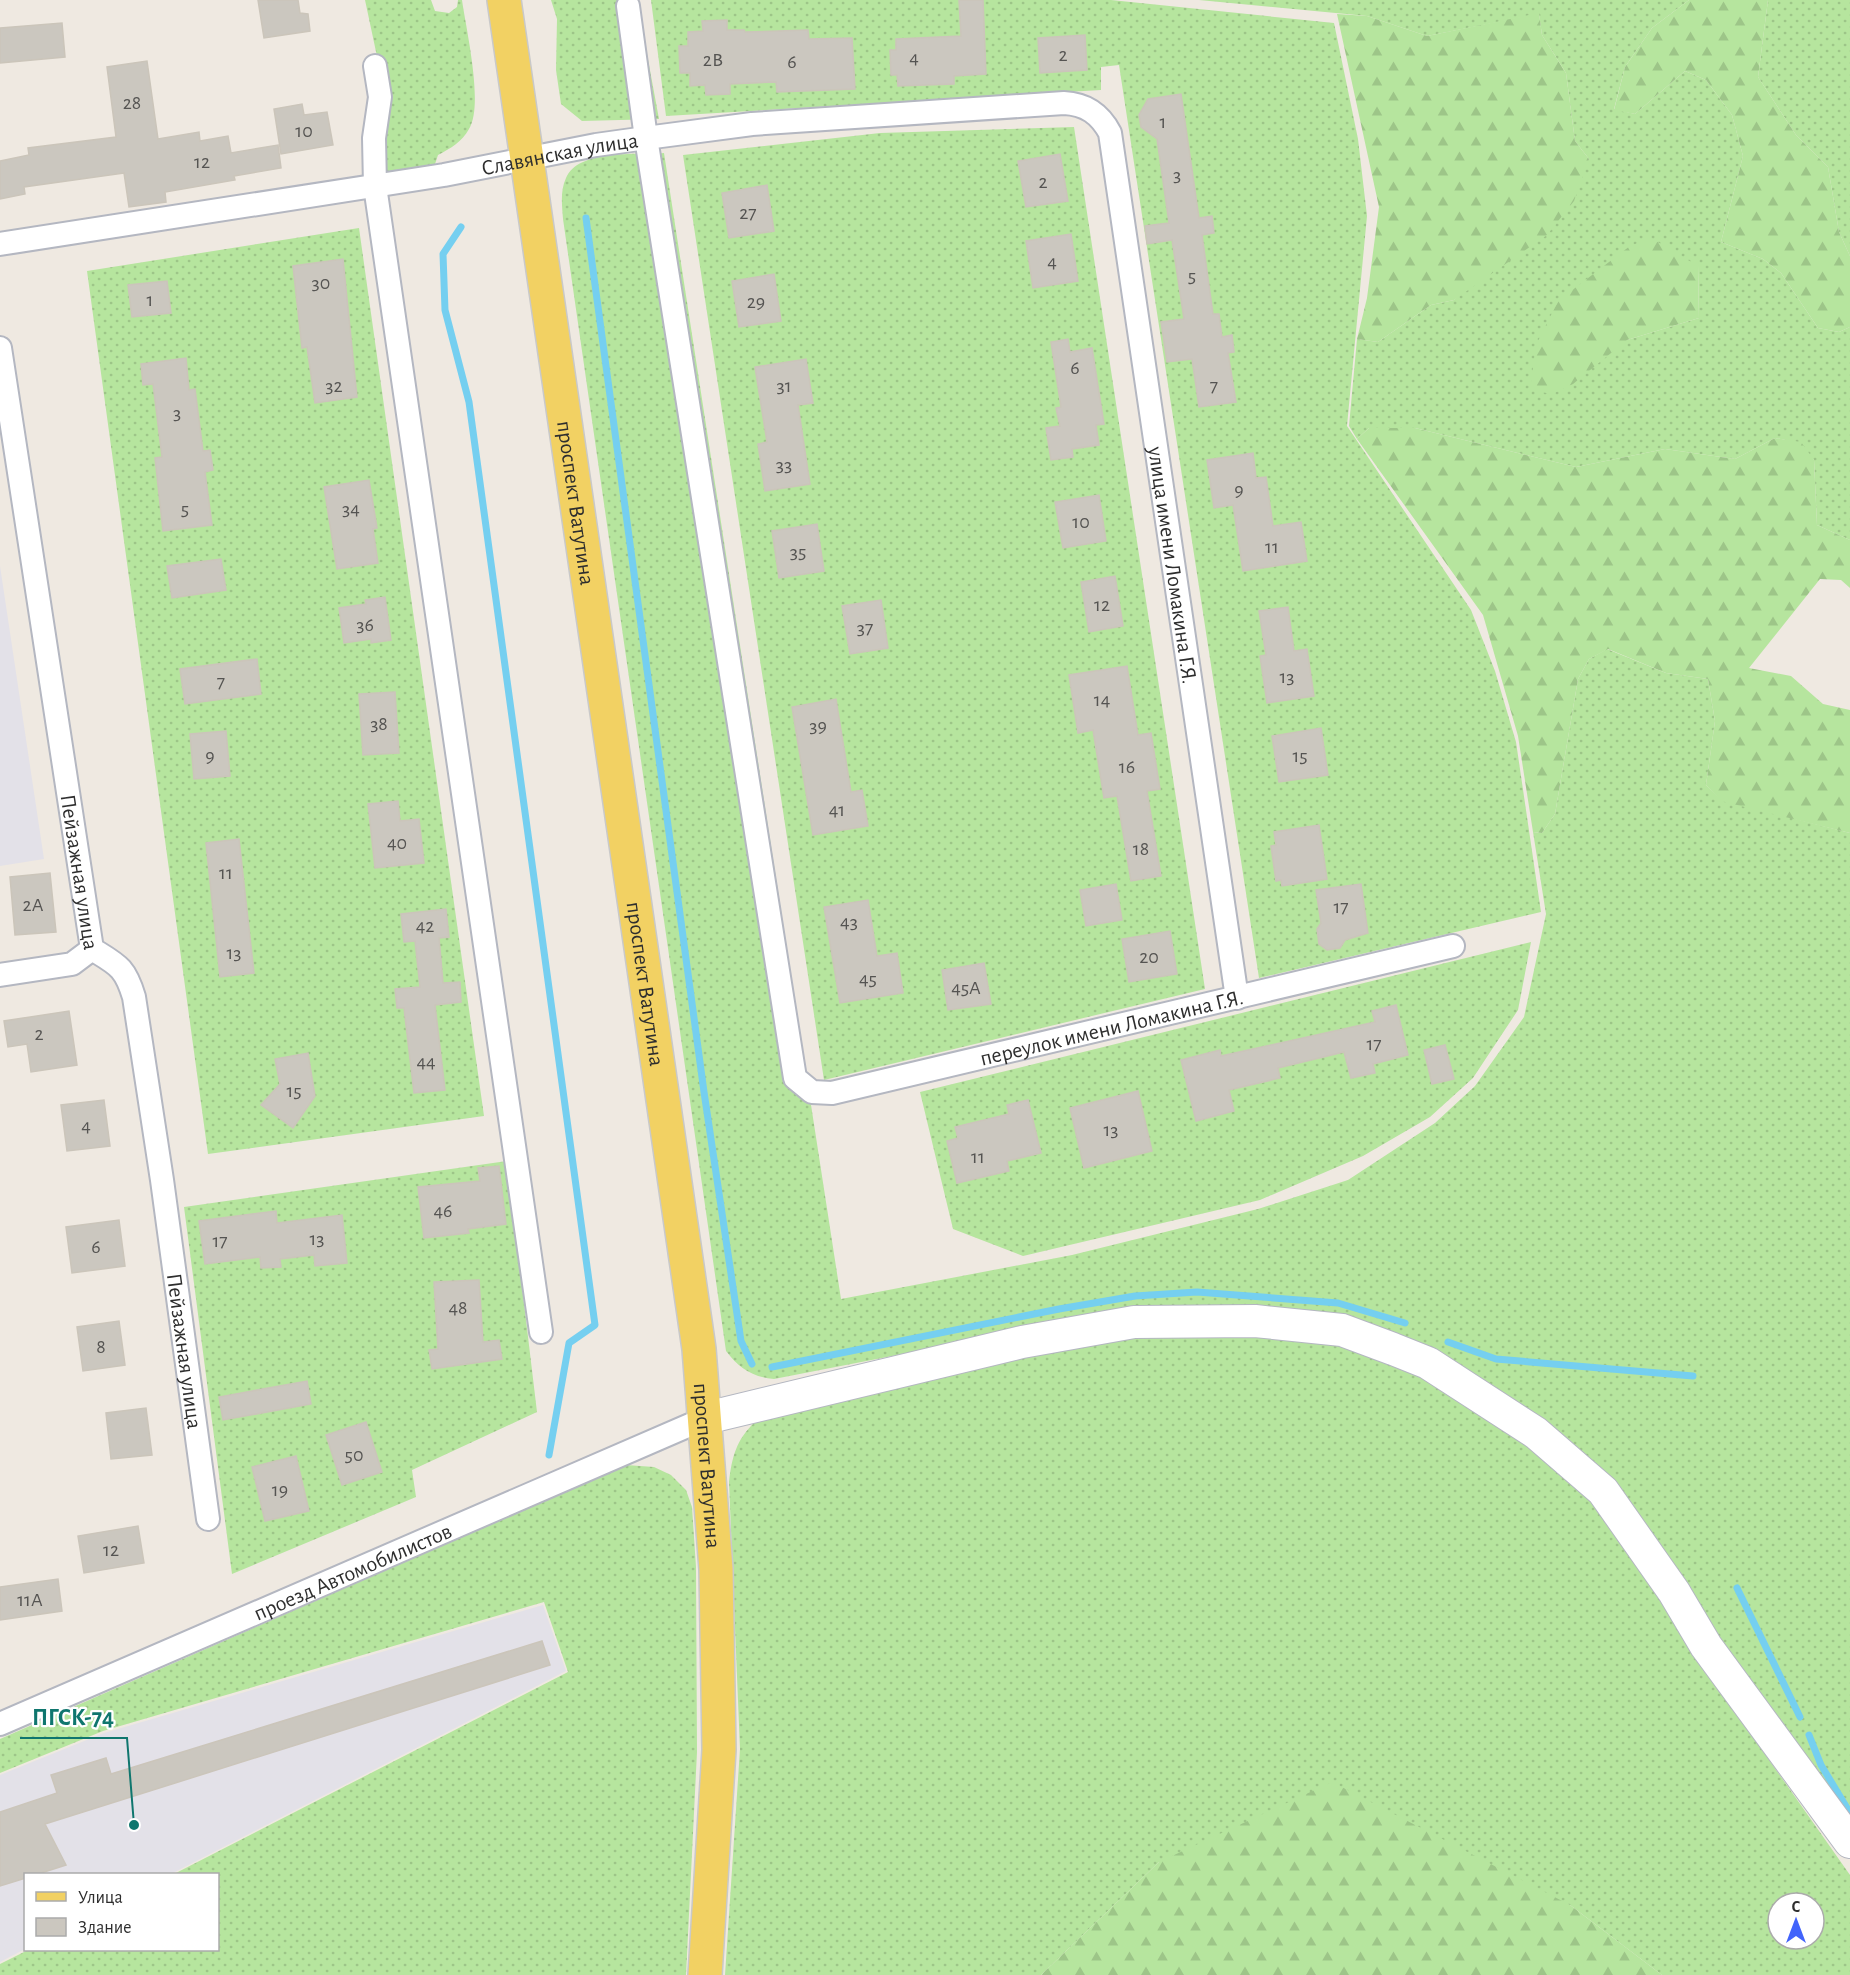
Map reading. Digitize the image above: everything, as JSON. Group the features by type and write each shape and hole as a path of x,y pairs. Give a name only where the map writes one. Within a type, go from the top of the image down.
{"main road":[{"name":"проспект Ватутина","path":"504,0 525,159 699,1349 716,1569 719,1750 705,1975"}],"street":[{"name":"переулок имени Ломакина Г.Я.","path":"628,6 646,138 795,1078 812,1092 832,1094 1453,946"},
{"path":"375,66 380,97 374,138 375,186 541,1332"},
{"name":"Славянская улица","path":"0,244 375,186 646,138 752,124 1075,103 1093,111 1110,133"},
{"name":"улица имени Ломакина Г.Я.","path":"1110,133 1237,998"},
{"name":"Пейзажная улица","path":"0,348 92,949 115,963 127,975 134,997 162,1180 208,1519"},
{"path":"0,975 72,964 92,949"},
{"path":"706,1418 1022,1342 1134,1322 1255,1321 1342,1330 1394,1348 1428,1363 1536,1433 1603,1491 1674,1592 1706,1646 1850,1842"},
{"name":"проезд Автомобилистов","path":"0,1724 706,1418"}],"shaded area":[{"path":"0,566 44,859 0,866"},
{"path":"543,1605 566,1671 173,1873 24,1873 24,1950 0,1962 0,1775 104,1733"}],"green space":[{"path":"365,0 431,0 435,11 449,13 457,7 458,0 462,0 474,85 473,118 463,138 438,155 435,164 382,172 385,94"},
{"path":"551,0 637,0 659,119 582,121 561,104 556,70 557,19"},
{"path":"651,0 1111,0 1334,23 1358,139 1367,216 1347,426 1471,610 1495,671 1516,742 1541,912 1259,978 1119,65 1101,67 1101,90 666,116"},
{"path":"1199,0 1689,0 1652,28 1625,67 1614,109 1635,114 1685,71 1706,80 1732,115 1743,156 1721,242 1763,259 1781,273 1818,328 1839,332 1850,327 1850,540 1817,525 1814,460 1786,440 1775,438 1735,459 1665,449 1576,467 1415,428 1369,428 1357,439 1349,426 1357,339 1378,342 1431,305 1454,300 1589,159 1575,141 1566,73 1542,35 1539,14 1427,36 1367,16","holes":["1698,266 1699,318 1627,340"]},
{"path":"1689,0 1768,0 1758,77 1796,135 1828,167 1839,232 1850,256 1850,327 1839,332 1818,328 1781,273 1763,259 1721,242 1743,156 1732,115 1706,80 1685,71 1635,114 1614,110 1625,67 1652,28"},
{"path":"1768,0 1850,0 1850,256 1839,232 1828,167 1796,135 1758,77"},
{"path":"1539,13 1542,35 1566,73 1575,141 1589,159 1574,201 1547,235 1454,300 1431,305 1378,342 1357,339 1367,298 1379,207 1337,14 1367,16 1427,36"},
{"path":"1074,127 1205,989 824,1080 683,155 880,133"},
{"path":"664,153 841,1299 1072,1255 1258,1209 1348,1180 1435,1123 1475,1086 1524,1017 1546,914 1533,832 1542,833 1555,814 1578,679 1589,659 1607,649 1666,673 1708,679 1715,721 1706,785 1721,800 1850,833 1850,1832 1608,1486 1397,1334 1020,1331 774,1379 747,1371 726,1351 562,203 566,178 583,162 609,155"},
{"path":"359,228 484,1116 208,1154 87,271"},
{"path":"1651,238 1698,266 1699,318 1627,340 1573,384 1552,394 1530,390 1536,345 1558,301 1630,246"},
{"path":"1369,428 1415,428 1576,467 1665,449 1735,459 1775,438 1801,442 1814,460 1817,525 1850,540 1850,588 1841,580 1820,579 1749,668 1791,676 1823,704 1850,710 1850,833 1721,801 1706,785 1715,721 1708,679 1666,673 1608,649 1589,659 1578,679 1555,814 1542,833 1533,832 1518,736 1483,615 1357,439"},
{"path":"1531,942 1518,1010 1473,1078 1430,1117 1363,1156 1260,1200 1023,1256 953,1229 920,1092"},
{"path":"507,1161 537,1412 412,1470 416,1497 232,1574 184,1207"},
{"path":"1137,1334 1257,1336 1337,1345 1420,1372 1530,1443 1592,1501 1663,1602 1696,1656 1850,1875 1850,1975 1662,1975 1570,1905 1159,1862 1041,1975 725,1975 740,1749 729,1482 739,1442 755,1422 1025,1355"},
{"path":"626,1465 654,1467 671,1475 686,1490 692,1507 696,1567 697,1752 686,1975 0,1975 0,1964 26,1951 219,1951 219,1873 176,1873 568,1672 544,1602 103,1731 0,1773 0,1739"},
{"path":"1332,1782 1570,1905 1662,1975 1041,1975 1159,1862"}],"building":[{"path":"258,0 298,0 300,13 308,14 310,31 264,38"},
{"path":"959,0 983,0 986,74 954,76 954,84 898,86 897,75 891,75 890,50 896,50 896,39 961,36"},
{"path":"727,20 727,30 744,30 745,32 808,30 809,39 852,38 855,89 777,92 776,82 730,84 730,94 706,95 705,85 690,86 690,73 680,73 679,46 688,46 688,32 703,31 702,21"},
{"path":"62,23 65,57 0,63 0,28"},
{"path":"1085,35 1087,70 1040,73 1038,38"},
{"path":"147,61 158,139 199,132 200,141 228,136 231,153 278,145 281,168 234,176 235,180 165,192 166,202 129,207 124,173 24,187 25,194 0,199 0,161 29,155 28,148 116,137 107,67"},
{"path":"1181,94 1199,218 1212,216 1214,233 1202,235 1213,314 1219,314 1222,337 1232,335 1234,352 1228,353 1236,402 1199,407 1192,359 1167,362 1161,322 1184,319 1172,240 1147,244 1145,226 1169,223 1157,139 1141,127 1139,115 1148,99"},
{"path":"302,104 304,115 327,112 333,145 281,154 274,109"},
{"path":"1060,154 1068,201 1026,207 1018,161"},
{"path":"767,185 774,231 729,238 722,193"},
{"path":"1071,234 1078,281 1033,288 1026,241"},
{"path":"343,259 357,397 315,403 307,347 302,348 293,266"},
{"path":"774,274 781,321 739,327 732,281"},
{"path":"167,281 171,313 132,317 128,285"},
{"path":"1068,339 1070,352 1092,348 1104,424 1096,425 1099,445 1072,449 1073,457 1051,460 1046,428 1060,426 1056,408 1061,407 1051,342"},
{"path":"186,358 189,390 195,389 203,451 210,450 213,470 205,472 212,525 163,531 155,458 162,457 153,384 143,385 141,364"},
{"path":"806,359 813,403 798,405 810,484 765,491 758,444 767,442 755,367"},
{"path":"1253,453 1256,478 1266,477 1273,526 1301,522 1307,561 1243,571 1233,505 1214,508 1207,460"},
{"path":"369,480 377,528 373,529 378,563 337,569 324,487"},
{"path":"1099,495 1106,541 1063,548 1055,502"},
{"path":"817,524 824,571 779,578 772,531"},
{"path":"221,559 226,590 172,598 167,566"},
{"path":"1115,576 1123,626 1089,632 1081,582"},
{"path":"385,597 391,640 371,643 371,639 344,643 339,608 366,604 365,600"},
{"path":"881,600 888,648 850,654 842,606"},
{"path":"1288,607 1294,651 1307,649 1314,696 1267,703 1260,656 1266,655 1259,611"},
{"path":"257,659 261,694 185,704 180,669"},
{"path":"1127,666 1138,735 1151,733 1160,789 1147,791 1161,876 1131,881 1117,796 1104,798 1093,730 1078,733 1069,675"},
{"path":"395,692 399,753 363,755 359,694"},
{"path":"836,699 851,792 862,790 868,826 813,835 792,707"},
{"path":"1321,728 1328,775 1279,782 1272,736"},
{"path":"226,731 230,776 194,779 190,734"},
{"path":"398,801 400,821 419,819 424,863 375,868 368,804"},
{"path":"1319,825 1327,879 1282,886 1281,880 1276,881 1271,846 1276,845 1274,832"},
{"path":"239,839 254,973 220,977 206,843"},
{"path":"50,873 56,932 15,935 10,877"},
{"path":"1116,884 1122,920 1086,926 1080,890"},
{"path":"1361,884 1368,933 1345,940 1340,948 1327,950 1319,944 1317,929 1321,923 1316,890"},
{"path":"868,900 877,956 897,953 903,993 840,1003 824,907"},
{"path":"446,909 449,937 439,938 443,983 460,982 461,1002 435,1005 445,1090 414,1093 404,1008 397,1008 395,989 420,987 415,941 404,942 401,914"},
{"path":"1170,931 1177,974 1129,982 1122,939"},
{"path":"984,963 991,1004 948,1010 942,970"},
{"path":"1396,1005 1408,1055 1373,1064 1375,1073 1351,1078 1344,1052 1278,1068 1280,1078 1229,1090 1234,1111 1196,1121 1181,1060 1220,1050 1221,1056 1375,1022 1372,1011"},
{"path":"69,1011 77,1065 31,1072 27,1044 8,1047 4,1021"},
{"path":"1445,1045 1454,1079 1432,1084 1424,1050"},
{"path":"308,1053 315,1096 293,1128 261,1105 280,1084 275,1059"},
{"path":"1138,1091 1152,1151 1084,1168 1070,1108"},
{"path":"104,1100 110,1146 67,1151 61,1105"},
{"path":"1028,1100 1041,1153 1007,1161 1009,1171 957,1183 947,1141 958,1138 955,1127 1009,1114 1007,1105"},
{"path":"499,1166 506,1224 468,1229 469,1233 424,1238 418,1187 480,1181 478,1168"},
{"path":"276,1211 277,1223 342,1215 347,1263 315,1266 314,1255 280,1259 281,1267 261,1268 260,1257 205,1264 199,1221"},
{"path":"119,1220 125,1266 72,1273 66,1227"},
{"path":"479,1280 483,1342 499,1340 502,1359 432,1369 429,1350 438,1349 434,1282"},
{"path":"119,1321 125,1365 83,1371 77,1327"},
{"path":"307,1381 311,1404 223,1420 219,1397"},
{"path":"146,1408 152,1455 111,1459 106,1413"},
{"path":"366,1422 382,1472 342,1485 326,1435"},
{"path":"296,1456 309,1511 265,1521 252,1467"},
{"path":"138,1526 144,1563 84,1573 78,1536"},
{"path":"58,1579 62,1611 0,1620 0,1587"},
{"path":"542,1641 550,1665 45,1824 66,1865 41,1873 24,1873 24,1879 0,1886 0,1812 57,1793 51,1775 106,1758 111,1774"}],"waterway":[{"path":"586,218 704,1092 741,1341 752,1364"},
{"path":"461,227 443,254 445,310 469,402 595,1325 569,1343 549,1455"},
{"path":"772,1367 1059,1309 1135,1296 1197,1292 1338,1303 1405,1323"},
{"path":"1448,1342 1496,1359 1693,1376"},
{"path":"1737,1588 1800,1717"},
{"path":"1809,1735 1821,1765 1850,1813"}],"place":[{"name":"ПГСК-74","path":"134,1825"}]}
